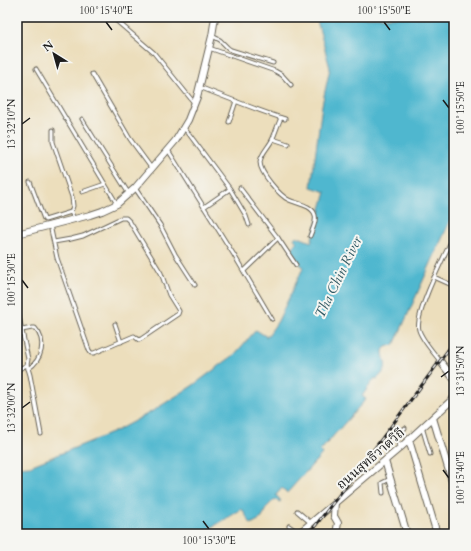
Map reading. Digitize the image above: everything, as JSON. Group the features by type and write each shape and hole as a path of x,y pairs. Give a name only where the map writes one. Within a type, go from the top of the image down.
{"street":[{"path":"17,234 102,210 117,204 135,188 168,150 184,128 195,104 212,36 215,17"},
{"path":"440,361 454,379"},
{"name":"ถนนสุทธิวาตวิถี","path":"299,534 409,440 453,399"},
{"path":"433,418 454,488"},
{"path":"409,440 437,534"},
{"path":"385,461 407,534"},
{"path":"335,502 334,516 338,523 336,534"}],"lane":[{"path":"112,17 154,53 195,104"},
{"path":"212,36 220,40 231,50 273,62"},
{"path":"209,48 275,71 282,75 291,85"},
{"path":"36,69 117,204"},
{"path":"92,74 130,139 152,169"},
{"path":"199,88 262,112 285,119"},
{"path":"229,122 236,101"},
{"path":"281,118 273,139 261,158 260,166 264,175 284,197 308,207 314,212 316,220 310,236"},
{"path":"82,119 129,194"},
{"path":"184,128 230,189 246,216 249,225"},
{"path":"53,130 53,142 72,197 73,206 71,212 74,219"},
{"path":"273,139 288,144"},
{"path":"168,150 244,271 272,320"},
{"path":"30,182 45,220 71,212"},
{"path":"82,192 105,184"},
{"path":"135,188 160,225 175,254 195,285"},
{"path":"240,188 278,238 296,265"},
{"path":"204,207 230,189"},
{"path":"50,225 54,242 60,264 91,353 134,336 139,340 144,338 178,314 179,311 168,295 161,273 130,222 126,218 121,218 83,236 54,242"},
{"path":"440,361 419,330 419,320 431,284 454,235"},
{"path":"244,271 278,238"},
{"path":"434,277 454,286"},
{"path":"17,307 28,358 28,367 41,434"},
{"path":"115,324 121,342"},
{"path":"17,370 36,363 42,347 39,333 35,328 22,330"},
{"path":"448,371 454,364"},
{"path":"453,399 452,404 454,410"},
{"path":"422,427 430,454"},
{"path":"401,446 396,441 396,437 405,428"},
{"path":"383,493 382,483 390,479"},
{"path":"297,512 311,523"},
{"path":"289,526 299,534"}],"water":[{"name":"Tha Chin River","path":"316,17 454,17 454,212 394,345 388,346 383,351 385,369 377,379 375,378 362,396 366,399 320,451 322,454 287,493 282,488 276,495 281,501 279,502 275,499 266,508 262,518 251,524 242,509 201,534 17,534 17,467 30,466 114,432 151,412 192,386 234,355 256,330 267,337 278,321 303,268 291,251 297,242 294,239 296,236 311,242 326,192 311,187 322,105 330,68"}],"railway":[{"path":"309,534 454,342"}]}
